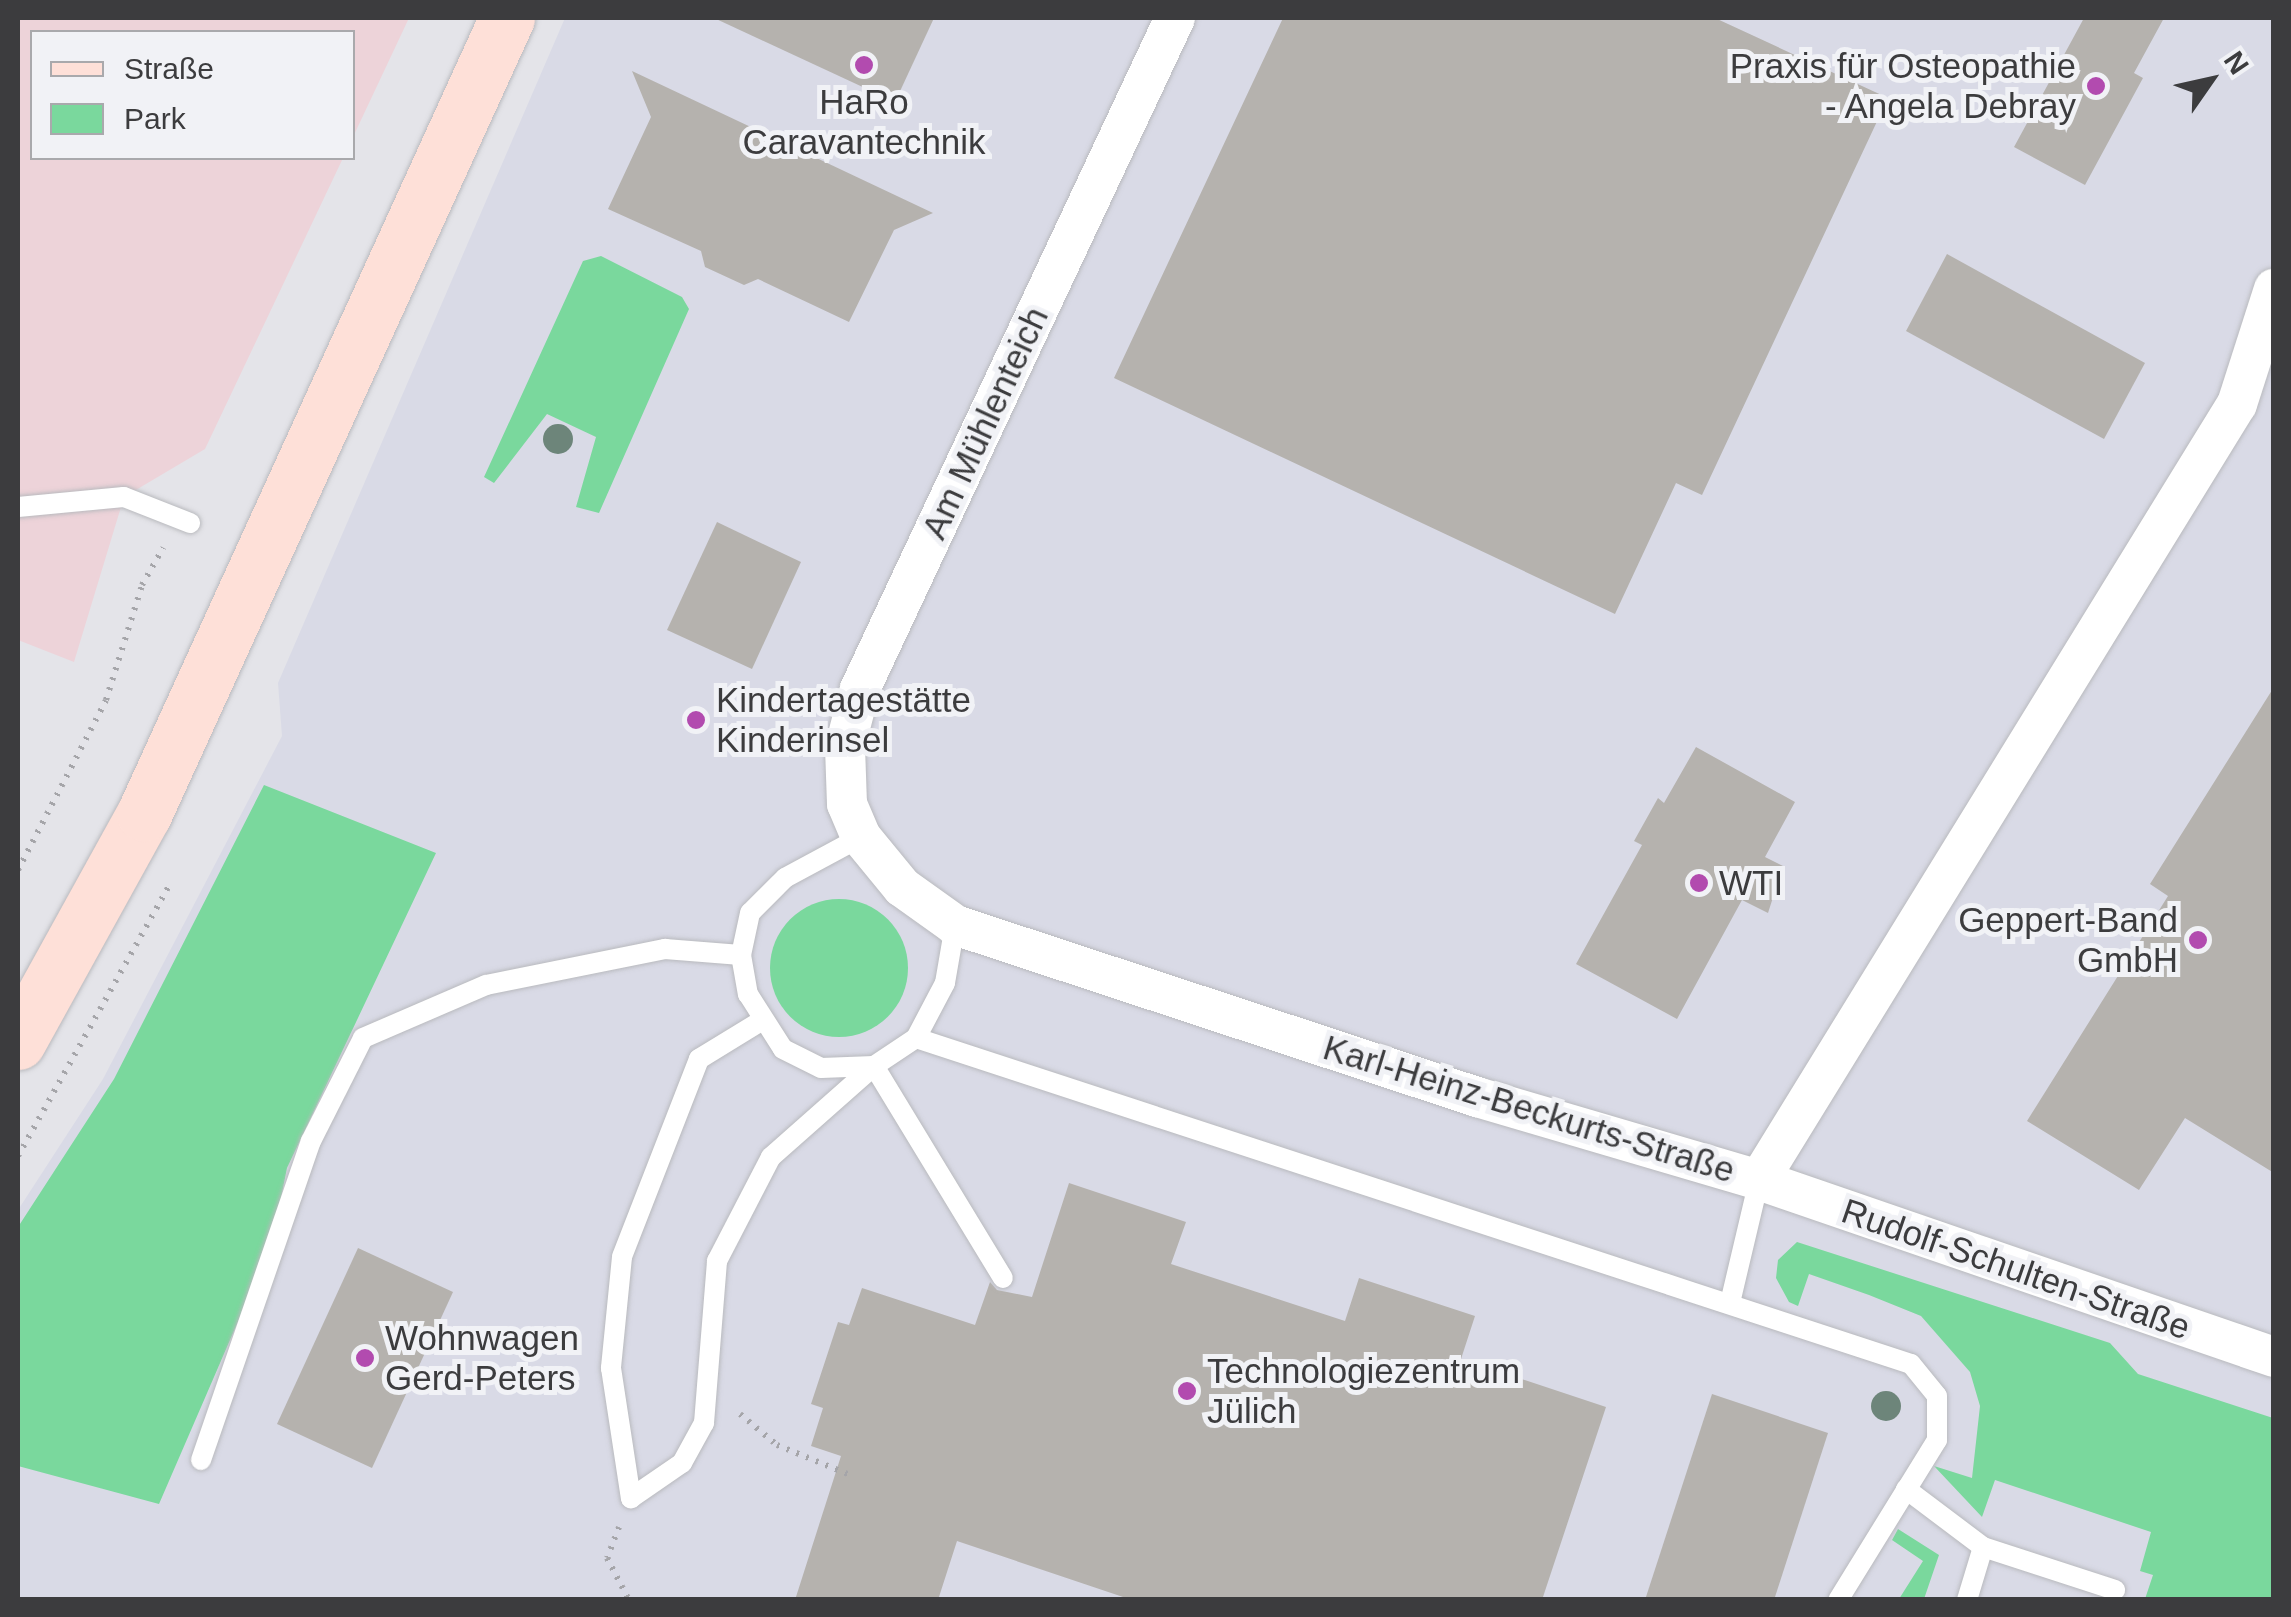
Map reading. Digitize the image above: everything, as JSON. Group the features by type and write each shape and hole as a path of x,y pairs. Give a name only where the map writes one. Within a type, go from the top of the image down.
{"main road":[{"path":"18,1042 144,814 506,18"}],"street":[{"name":"Am Mühlenteich","path":"861,837 847,804 845,747 860,689 1175,18"},
{"name":"Karl-Heinz-Beckurts-Straße","path":"861,837 902,886 955,924 1476,1096 1758,1180 2238,404 2274,289"},
{"name":"Rudolf-Schulten-Straße","path":"1758,1180 2274,1357"}],"lane":[{"path":"18,507 124,496 190,523"},
{"path":"861,837 785,878 750,914 741,956 761,1021 783,1049 821,1068 874,1066"},
{"path":"761,1021 698,1059 655,1157 622,1257 611,1368 631,1498 682,1463 704,1422 718,1261 770,1157 874,1066 916,1038 945,983 955,924"},
{"path":"201,1460 311,1142 364,1038 486,985 665,949 741,956"},
{"path":"916,1038 1911,1364 1937,1396 1937,1440 1838,1600"},
{"path":"874,1066 1003,1278"},
{"path":"1730,1303 1758,1180"},
{"path":"1906,1489 1983,1547 2114,1590"},
{"path":"1966,1600 1983,1547"}],"path":[{"path":"18,870 106,700 142,584 164,546 190,523"},
{"path":"709,1388 776,1445 850,1474"},
{"path":"629,1600 607,1558 631,1498"}],"shaded area":[{"path":"18,18 409,18 355,133 355,30 30,30 30,160 342,160 205,449 124,497 74,662 18,640"},
{"path":"565,18 2273,18 2273,1599 18,1599 18,1210 103,1079 282,736 278,683"}],"green space":[{"path":"601,256 682,297 689,309 599,513 576,507 596,437 547,414 494,483 484,477 583,261"},
{"path":"264,785 436,853 287,1168 272,1243 159,1504 18,1466 18,1227 114,1079"},
{"path":"839,899 865,905 888,919 902,942 908,968 902,994 888,1017 865,1031 839,1037 813,1031 790,1017 776,994 770,968 776,942 790,919 813,905"},
{"path":"1797,1242 2110,1343 2138,1374 2273,1418 2273,1599 2145,1599 2153,1575 2140,1571 2151,1532 1995,1480 1982,1517 1934,1466 1972,1478 1980,1406 1970,1372 1921,1316 1869,1295 1809,1274 1798,1306 1789,1302 1776,1278 1778,1260"},
{"path":"1898,1529 1939,1555 1924,1599 1899,1599 1923,1561 1892,1540"}],"building":[{"name":"HaRo Caravantechnik","path":"714,18 934,18 895,102"},
{"path":"1283,18 1715,18 1888,98 1702,495 1676,483 1615,614 1114,378"},
{"path":"2084,18 2164,18 2134,73 2143,78 2085,185 2014,147"},
{"path":"632,71 933,213 894,230 849,322 758,279 744,285 705,267 701,251 608,209 651,117"},
{"path":"1947,254 2145,363 2104,439 1906,331"},
{"path":"717,522 801,562 752,669 667,630"},
{"name":"Geppert-Band GmbH","path":"2274,687 2274,1173 2185,1118 2139,1190 2027,1121 2168,896 2150,884"},
{"name":"WTI","path":"1696,747 1795,802 1765,857 1783,866 1768,913 1742,900 1677,1019 1576,964 1642,845 1634,841 1658,798 1664,803"},
{"name":"Technologiezentrum Jülich","path":"1069,1183 1186,1222 1171,1264 1345,1321 1359,1278 1475,1316 1461,1359 1606,1407 1542,1600 1132,1600 957,1541 938,1600 795,1600 841,1456 811,1446 823,1408 811,1404 838,1322 849,1325 862,1288 975,1325 990,1282 997,1290 1032,1297"},
{"name":"Wohnwagen Gerd-Peters","path":"358,1248 453,1292 372,1468 277,1424"},
{"path":"1712,1394 1828,1433 1774,1600 1645,1600"}],"place":[{"name":"HaRo Caravantechnik","path":"864,65"},
{"name":"Praxis für Osteopathie - Angela Debray","path":"2096,86"},
{"name":"Kindertagestätte Kinderinsel","path":"696,720"},
{"name":"WTI","path":"1699,883"},
{"name":"Geppert-Band GmbH","path":"2198,940"},
{"name":"Wohnwagen Gerd-Peters","path":"365,1358"},
{"name":"Technologiezentrum Jülich","path":"1187,1391"}]}
